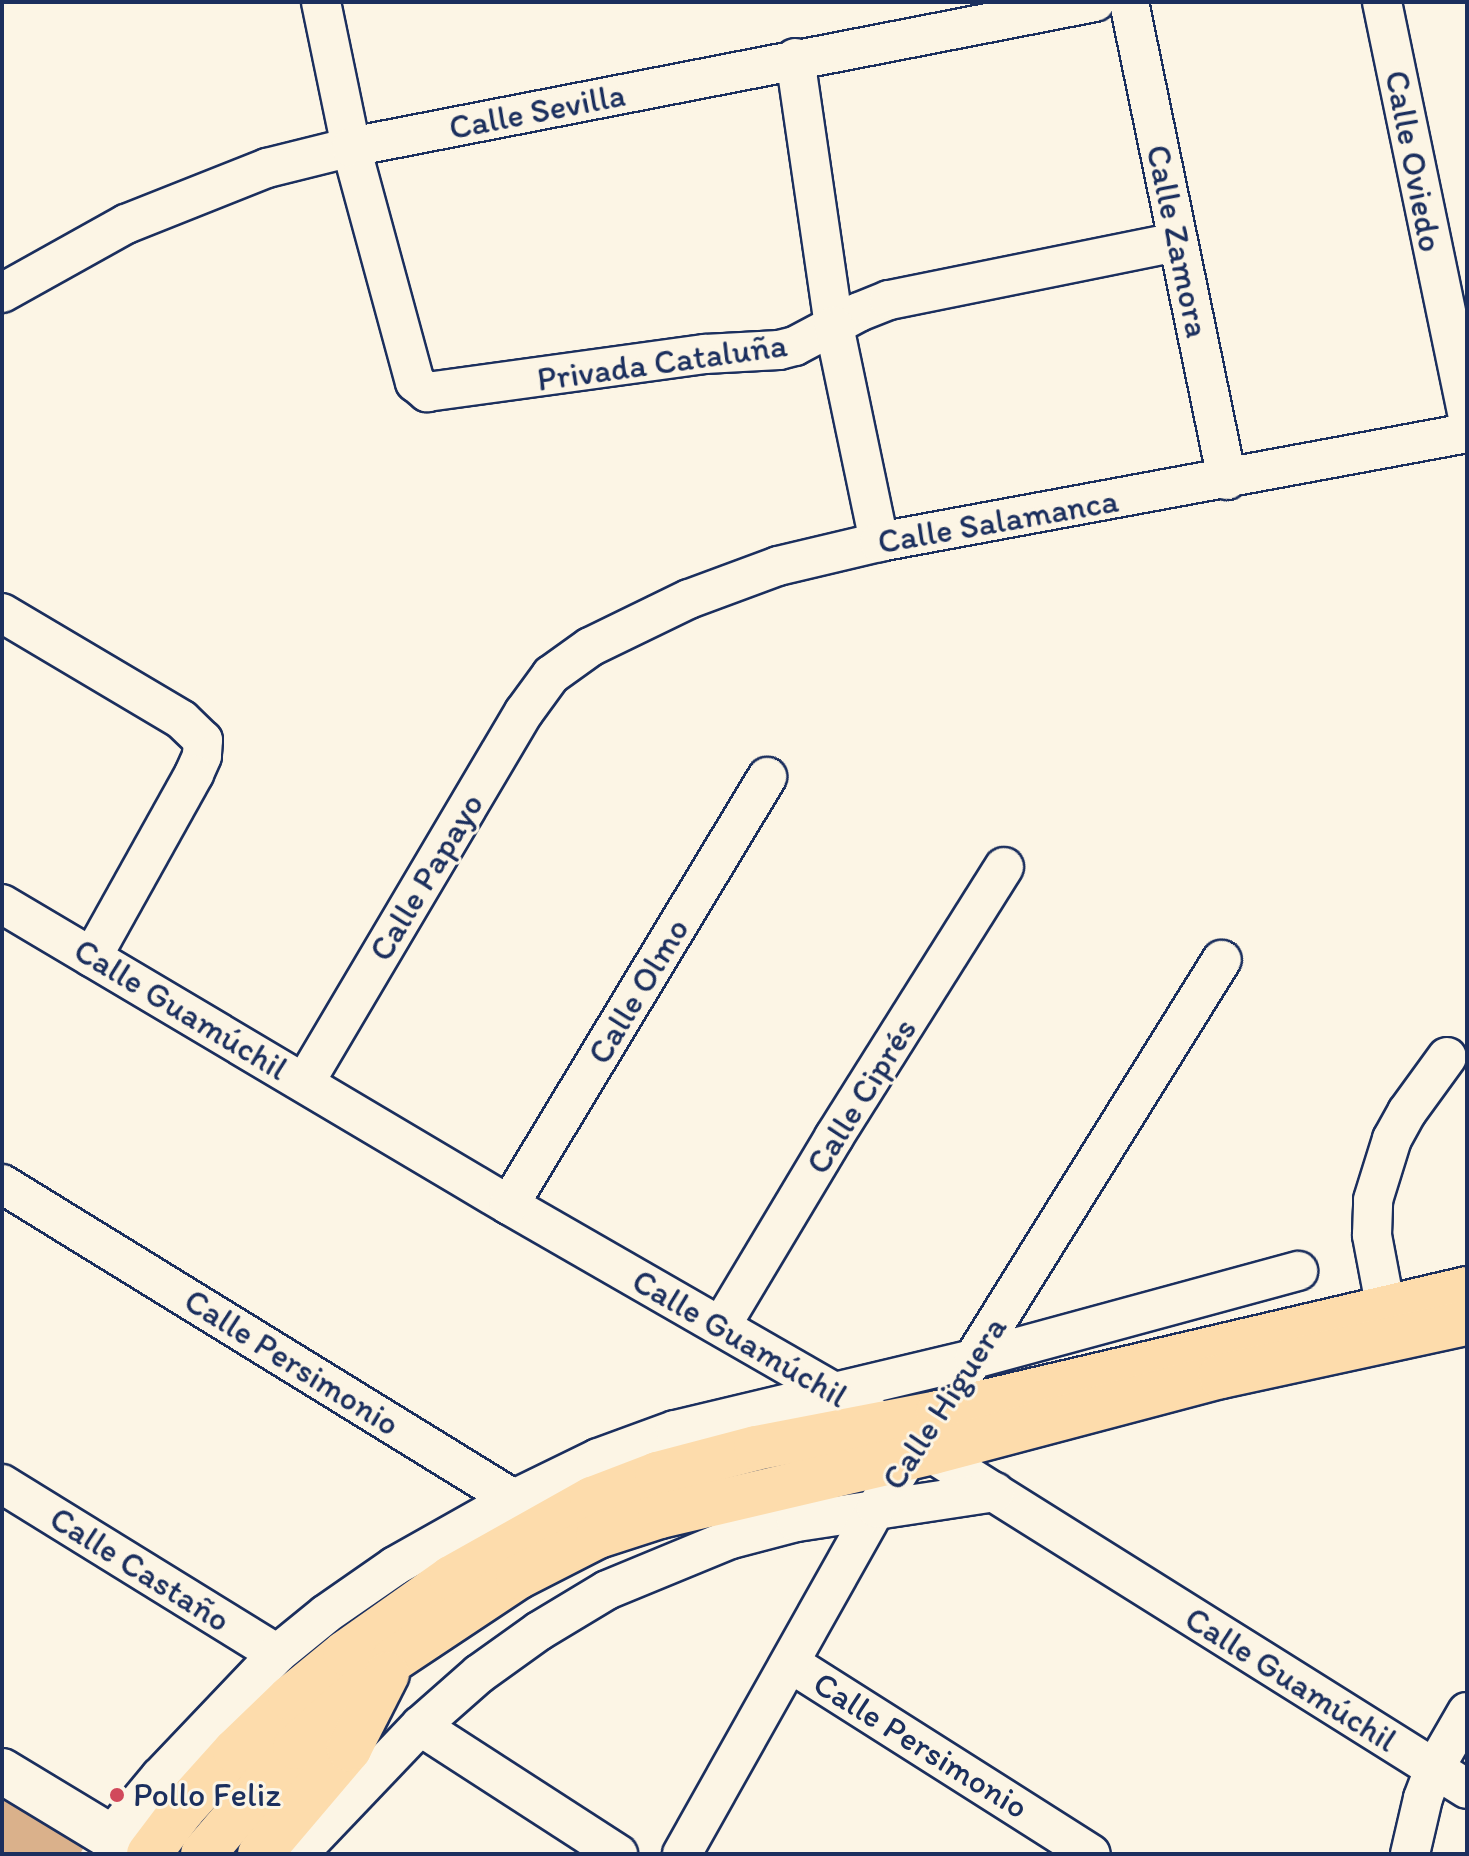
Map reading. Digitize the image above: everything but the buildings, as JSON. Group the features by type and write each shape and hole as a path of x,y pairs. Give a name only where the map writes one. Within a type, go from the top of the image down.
{"main road":[{"path":"133,1848 290,1698 397,1613 547,1521 673,1512 917,1438 1221,1376 1388,1323 1467,1289"},
{"path":"1388,1323 1467,1323"},
{"path":"203,1854 295,1747 393,1660 477,1602 547,1521"},
{"path":"260,1854 349,1749 393,1660"}],"street":[{"path":"321,2 351,147"},
{"name":"Calle Sevilla","path":"2,293 126,224 191,195 267,168 351,147 795,58 1095,2"},
{"name":"Calle Zamora","path":"1129,2 1227,480"},
{"name":"Calle Oviedo","path":"1382,2 1467,414"},
{"path":"795,58 834,326 879,542"},
{"name":"Privada Cataluña","path":"351,147 415,382 420,388 440,392 705,354 779,350 795,346 889,300 1177,242"},
{"name":"Calle Salamanca","path":"551,675 626,628 700,594 778,566 879,542 1227,480 1467,433"},
{"path":"2,613 182,720 196,731 204,747 194,774 92,957"},
{"name":"Calle Papayo","path":"305,1082 524,712 551,675"},
{"name":"Calle Olmo","path":"509,1205 767,777"},
{"name":"Calle Ciprés","path":"721,1326 834,1137 1004,867"},
{"name":"Calle Guamúchil","path":"2,905 509,1205 917,1438 995,1492 1467,1789"},
{"name":"Calle Higuera","path":"682,1854 917,1438 974,1359 1222,960"},
{"path":"1388,1323 1372,1235 1373,1200 1381,1167 1407,1112 1447,1057"},
{"name":"Calle Persimonio","path":"2,1184 547,1521"},
{"path":"2,1771 133,1848 160,1777 277,1654 326,1614 395,1566 547,1521 598,1458 675,1430 974,1359 1298,1271"},
{"name":"Calle Castaño","path":"2,1484 277,1654"},
{"path":"298,1854 420,1726 479,1674 539,1631 607,1590 731,1539 876,1508 995,1492"},
{"name":"Calle Persimonio","path":"790,1663 1091,1854"},
{"path":"1410,1854 1423,1798 1434,1769 1467,1712"},
{"path":"420,1726 618,1854"}],"place":[{"name":"Pollo Feliz","path":"117,1795"}]}
